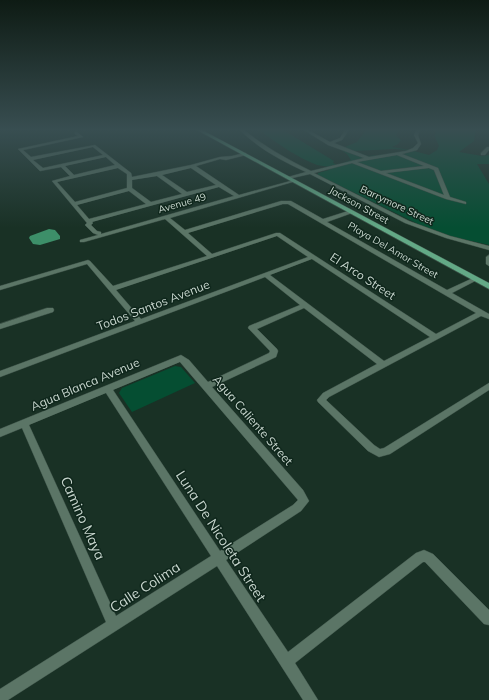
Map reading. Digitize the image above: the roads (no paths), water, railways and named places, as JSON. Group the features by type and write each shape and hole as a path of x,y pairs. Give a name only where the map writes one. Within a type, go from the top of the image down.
{"main road":[{"name":"Jackson Street","path":"259,163 489,286"}],"street":[{"path":"34,163 42,170 73,163"},
{"path":"115,163 129,174 131,180 130,189"},
{"path":"131,180 204,163"},
{"name":"Barrymore Street","path":"291,163 418,227 489,248"},
{"name":"Avenue 49","path":"82,241 95,228 166,217 238,197 291,181 311,173 350,163"},
{"path":"359,163 381,173 464,203"},
{"path":"422,163 436,169 448,198"},
{"path":"61,165 73,177"},
{"path":"119,166 54,181 95,228 150,204 220,185"},
{"path":"192,166 238,197"},
{"path":"381,173 431,166"},
{"path":"85,174 92,180"},
{"path":"158,174 186,194"},
{"path":"74,204 130,189"},
{"path":"130,189 150,204"},
{"name":"Playa Del Amor Street","path":"183,233 288,201 489,318"},
{"path":"321,220 348,211"},
{"path":"166,217 211,256"},
{"name":"El Arco Street","path":"211,256 278,234 435,337"},
{"path":"112,289 211,256"},
{"name":"Todos Santos Avenue","path":"0,374 313,257"},
{"path":"489,257 489,264"},
{"path":"0,288 88,262 140,322"},
{"path":"266,275 384,365"},
{"path":"444,291 473,278"},
{"path":"206,386 273,355 274,351 252,328 305,305"},
{"path":"0,327 50,310"},
{"path":"481,313 326,395 321,400 371,448 379,453 387,450 489,386"},
{"name":"Agua Caliente Street","path":"181,358 300,493 304,501"},
{"name":"Agua Blanca Avenue","path":"0,434 181,358"},
{"name":"Luna De Nicoleta Street","path":"107,388 311,700"},
{"name":"Camino Maya","path":"24,423 114,625"},
{"name":"Calle Colima","path":"0,697 298,508 304,501"},
{"path":"286,662 415,560 424,556 435,563 489,619"}]}
